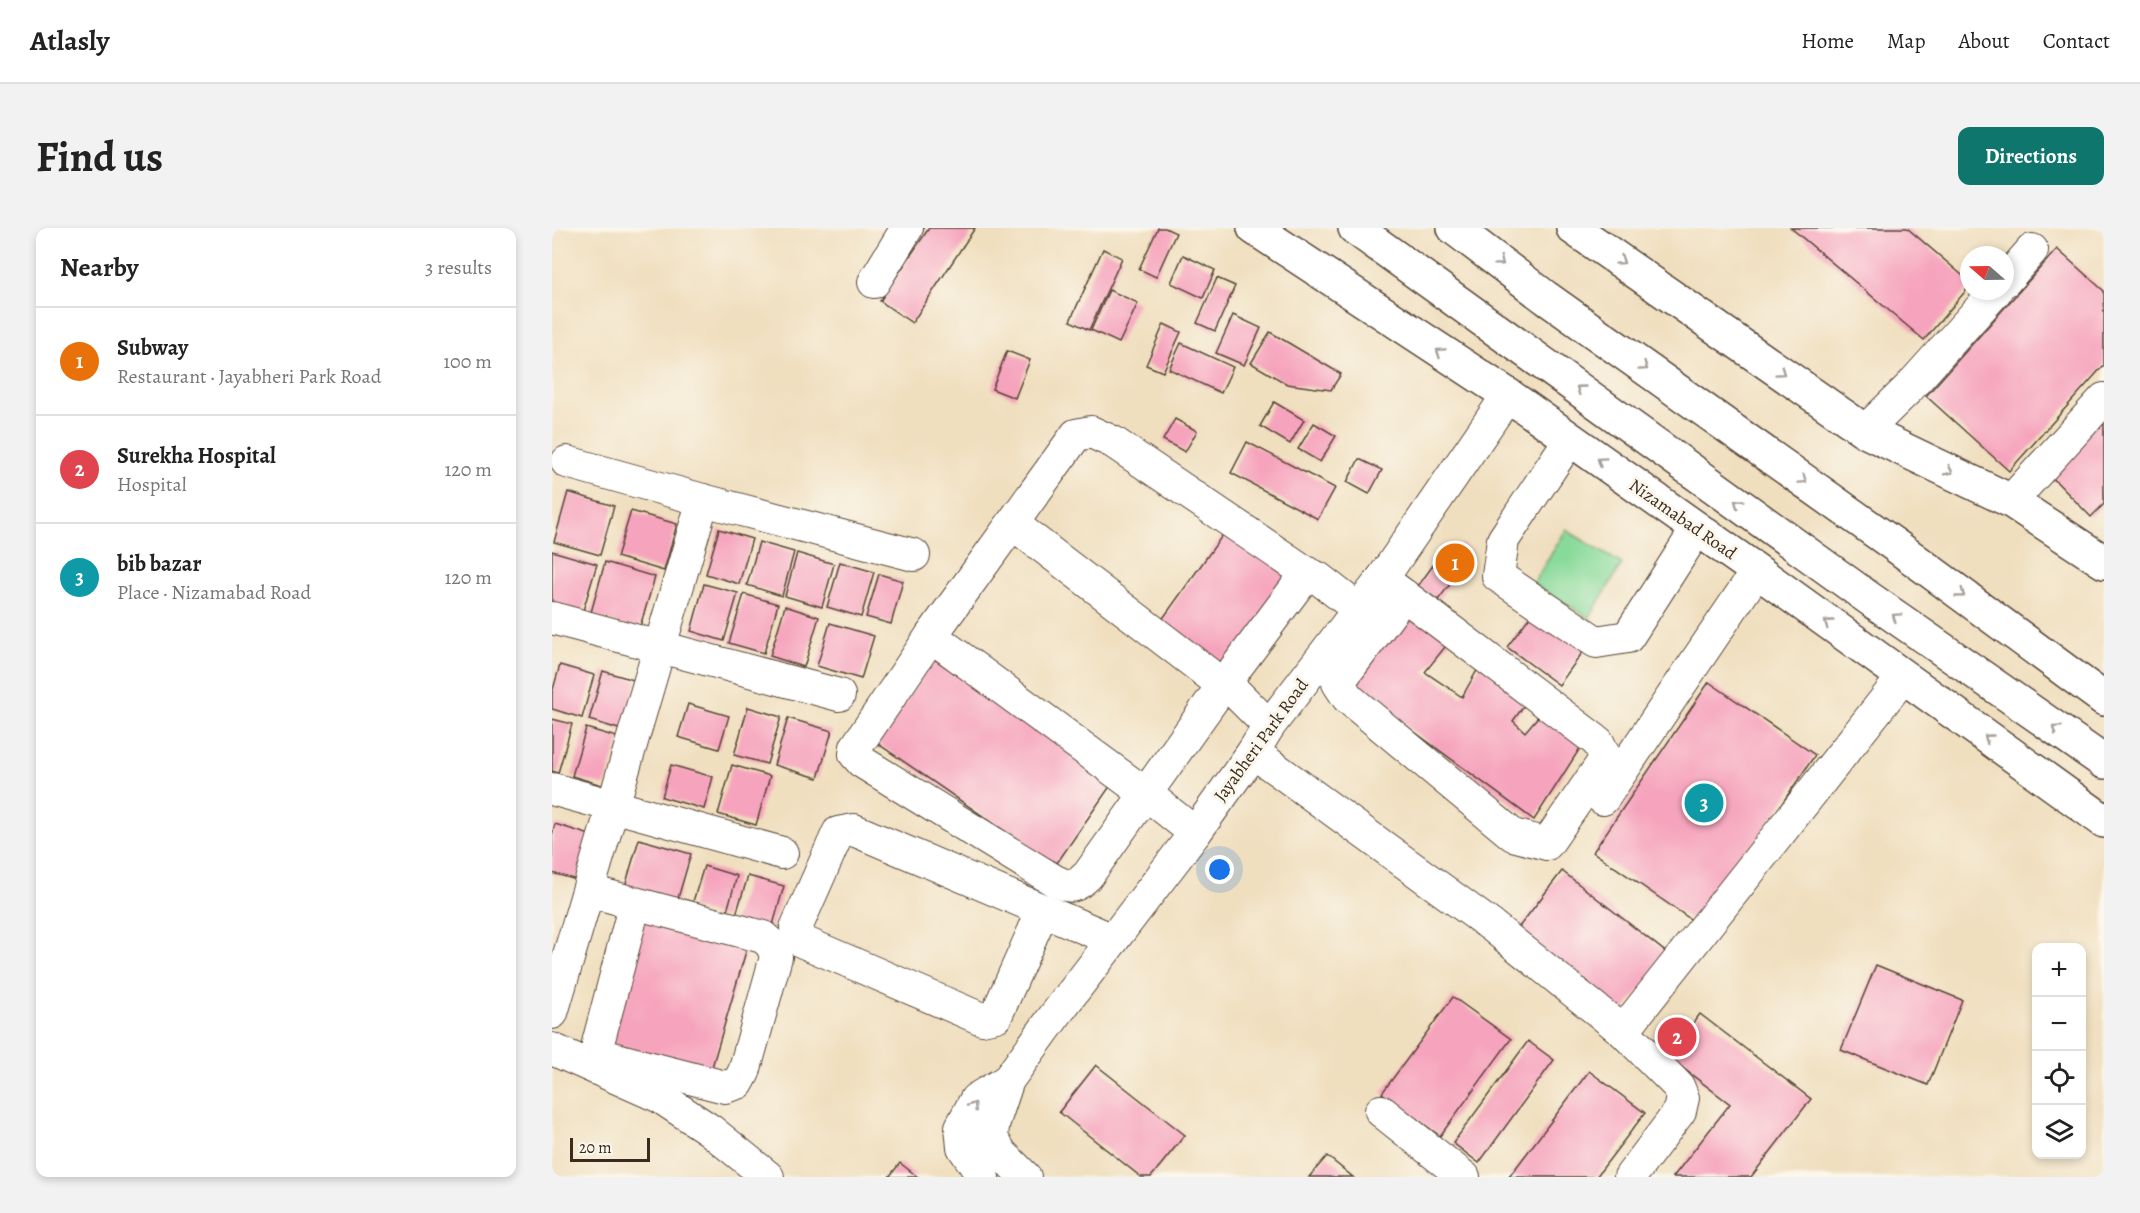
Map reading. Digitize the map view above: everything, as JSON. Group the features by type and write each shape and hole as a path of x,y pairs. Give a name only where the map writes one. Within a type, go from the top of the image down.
{"main road":[{"name":"Nizamabad Road","path":"1254,228 1508,395 2104,821"},
{"path":"1356,228 1870,598 2104,762"},
{"path":"1454,228 1545,297 1896,546 2104,699"},
{"path":"1573,228 1865,431 2012,501 2104,562"}],"street":[{"path":"874,282 907,228"},
{"path":"2014,270 2032,250"},
{"path":"1865,431 1910,388 1988,300"},
{"name":"Jayabheri Park Road","path":"1025,1177 1002,1154 992,1139 993,1125 1008,1080 1195,832 1269,726 1358,609 1393,587 1508,395"},
{"path":"2012,501 2104,399"},
{"path":"1306,573 1088,875 1077,885 1065,886 862,762 855,754 856,747 931,636 1076,435 1091,432 1113,442 1306,573 1318,578 1358,609"},
{"path":"1570,439 1503,540 1498,576 1596,642 1628,637 1696,529"},
{"path":"567,462 915,555"},
{"path":"552,1013 703,500"},
{"path":"1013,524 1223,685 1234,691 1269,726"},
{"path":"1578,837 1757,571"},
{"path":"1393,587 1598,742 1606,758 1547,844 1513,835 1348,698 1338,682 1393,587"},
{"path":"552,618 839,695"},
{"path":"931,636 1195,832"},
{"path":"1623,1031 1903,677"},
{"path":"1253,752 1492,926 1623,1031 1678,1086 1683,1098 1680,1111 1630,1177"},
{"path":"552,789 782,853"},
{"path":"1043,910 996,1016 982,1019 801,941 796,928 838,833 854,831 1043,910 1113,940"},
{"path":"552,1049 638,1075 725,1087 738,1083 744,1072 777,957 772,945 763,937 589,891"},
{"path":"635,903 598,1043 601,1052 638,1075 660,1097 710,1130 768,1177"},
{"name":"Jayabheri Park Road","path":"983,1177 963,1147 961,1127 976,1099 1008,1080"},
{"path":"1381,1111 1464,1177"}],"green space":[{"path":"1566,530 1622,564 1589,618 1533,584"}],"building":[{"path":"929,228 975,228 912,323 880,301"},
{"path":"1158,228 1165,228 1176,233 1156,277 1139,269"},
{"path":"1791,228 1907,228 1960,273 1960,298 1924,340"},
{"path":"1103,249 1122,258 1089,330 1070,321"},
{"path":"2057,249 2104,291 2104,365 2009,471 1926,396 2012,300 2014,300"},
{"path":"1183,255 1215,270 1203,298 1171,283"},
{"path":"1217,278 1235,286 1215,331 1197,323"},
{"path":"1109,290 1138,303 1119,343 1091,330"},
{"path":"1233,315 1261,328 1244,365 1216,353"},
{"path":"1164,324 1181,332 1163,372 1146,365"},
{"path":"1270,332 1341,374 1331,390 1287,384 1251,363"},
{"path":"1181,343 1233,367 1221,393 1169,369"},
{"path":"1007,351 1030,360 1015,398 992,389"},
{"path":"1274,402 1304,420 1290,444 1260,426"},
{"path":"2104,412 2104,504 2091,517 2045,470"},
{"path":"1175,419 1197,431 1185,452 1163,440"},
{"path":"1314,423 1336,436 1320,462 1298,449"},
{"path":"1247,442 1335,488 1318,519 1231,473"},
{"path":"1359,459 1382,470 1369,494 1347,482"},
{"path":"568,492 614,506 600,555 554,542"},
{"path":"631,511 677,524 664,571 617,557"},
{"path":"1229,526 1296,574 1227,669 1161,621"},
{"path":"719,529 752,539 739,584 706,574"},
{"path":"759,542 794,552 782,596 747,585"},
{"path":"1461,544 1472,552 1455,575 1443,567"},
{"path":"552,551 597,564 582,614 552,606"},
{"path":"797,553 834,564 822,607 785,596"},
{"path":"605,562 655,577 639,630 590,616"},
{"path":"840,562 874,572 861,617 827,607"},
{"path":"1434,564 1454,579 1438,600 1418,586"},
{"path":"879,574 903,581 891,624 866,617"},
{"path":"704,584 738,593 724,641 691,631"},
{"path":"744,594 778,604 764,653 729,643"},
{"path":"1403,604 1453,637 1425,672 1462,697 1480,665 1528,700 1513,721 1525,732 1542,712 1584,742 1534,820 1348,683"},
{"path":"785,606 819,617 804,667 770,656"},
{"path":"1534,611 1585,649 1559,685 1507,647"},
{"path":"830,623 874,636 861,679 817,666"},
{"path":"934,659 1113,782 1055,866 877,743"},
{"path":"560,665 594,675 582,718 552,709 552,693"},
{"path":"603,671 637,681 622,730 589,720"},
{"path":"1709,682 1815,755 1699,925 1593,852"},
{"path":"688,704 729,716 719,749 678,737"},
{"path":"748,707 781,717 767,764 734,755"},
{"path":"788,718 832,731 818,778 774,765"},
{"path":"552,719 572,724 558,773 552,771"},
{"path":"586,728 620,738 605,786 572,776"},
{"path":"671,765 713,777 704,809 662,797"},
{"path":"732,765 770,776 756,825 718,814"},
{"path":"555,824 590,835 577,880 552,873 552,835"},
{"path":"639,839 691,854 676,905 624,890"},
{"path":"704,866 737,876 725,918 691,908"},
{"path":"1562,871 1668,954 1621,1014 1515,932"},
{"path":"748,876 784,886 771,932 734,921"},
{"path":"639,917 749,941 710,1074 605,1042"},
{"path":"1876,965 1962,1000 1928,1085 1841,1050"},
{"path":"1453,997 1511,1039 1440,1136 1382,1093"},
{"path":"1700,1014 1811,1099 1751,1177 1673,1177 1730,1104 1667,1056"},
{"path":"1528,1041 1554,1060 1479,1163 1453,1143"},
{"path":"1096,1065 1185,1135 1151,1177 1141,1177 1059,1112"},
{"path":"1589,1071 1645,1113 1596,1177 1509,1177"},
{"path":"1327,1156 1353,1177 1309,1177"},
{"path":"900,1163 918,1177 889,1177"}],"place":[{"name":"Subway","path":"1455,563"},
{"name":"bib bazar","path":"1704,803"},
{"name":"Surekha Hospital","path":"1677,1037"}]}
